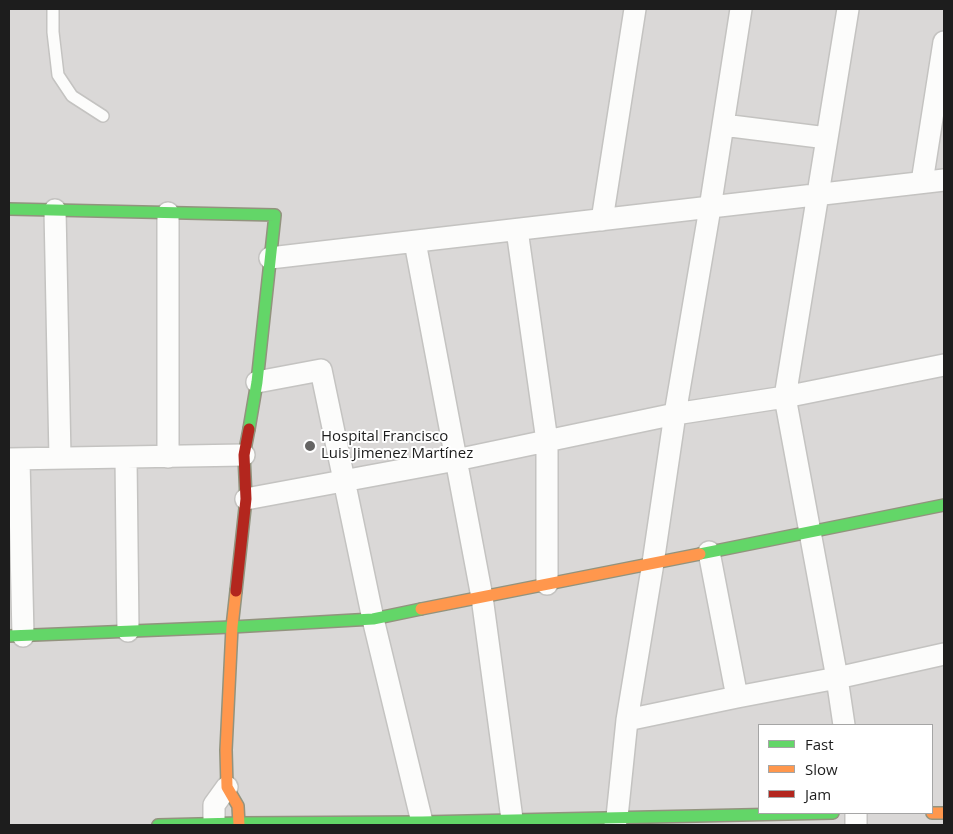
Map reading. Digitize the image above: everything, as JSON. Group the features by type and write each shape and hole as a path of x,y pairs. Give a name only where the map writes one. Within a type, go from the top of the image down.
{"street":[{"path":"602,220 634,9"},
{"path":"616,821 627,720 741,9"},
{"path":"844,724 785,397 848,9"},
{"path":"922,182 944,42"},
{"path":"723,125 827,138"},
{"path":"270,258 944,180"},
{"path":"9,209 275,215 256,382 244,455 246,499 232,627 226,750 227,787 238,806 239,824"},
{"path":"55,210 60,458"},
{"path":"168,213 168,457"},
{"path":"517,230 548,441 547,584"},
{"path":"414,242 482,597 512,822"},
{"path":"246,499 456,460 675,414 785,397 944,365"},
{"path":"256,382 321,370 373,619 421,824"},
{"path":"244,455 14,459 16,636 373,619 944,505"},
{"path":"126,458 128,631"},
{"path":"709,552 737,697"},
{"path":"627,720 837,678 944,654"},
{"path":"214,824 214,804 227,787"},
{"path":"158,825 616,821 806,814"}],"lane":[{"path":"53,9 53,32 58,75 72,96 103,116"}],"shaded area":[{"path":"9,9 944,9 944,825 9,825"}],"traffic: fast":[{"path":"9,209 275,215 257,382 249,429"},
{"path":"700,554 944,505"},
{"path":"9,636 373,619 421,609"},
{"path":"158,825 422,822 787,814"}],"traffic: slow":[{"path":"421,609 700,554"},
{"path":"236,591 232,627 226,750 227,787 238,806 239,825"},
{"path":"933,813 944,813"}],"traffic: jam":[{"path":"236,591 246,499 244,455 249,429"}],"place":[{"name":"Hospital Francisco Luis Jimenez Martínez","path":"310,446"}]}
